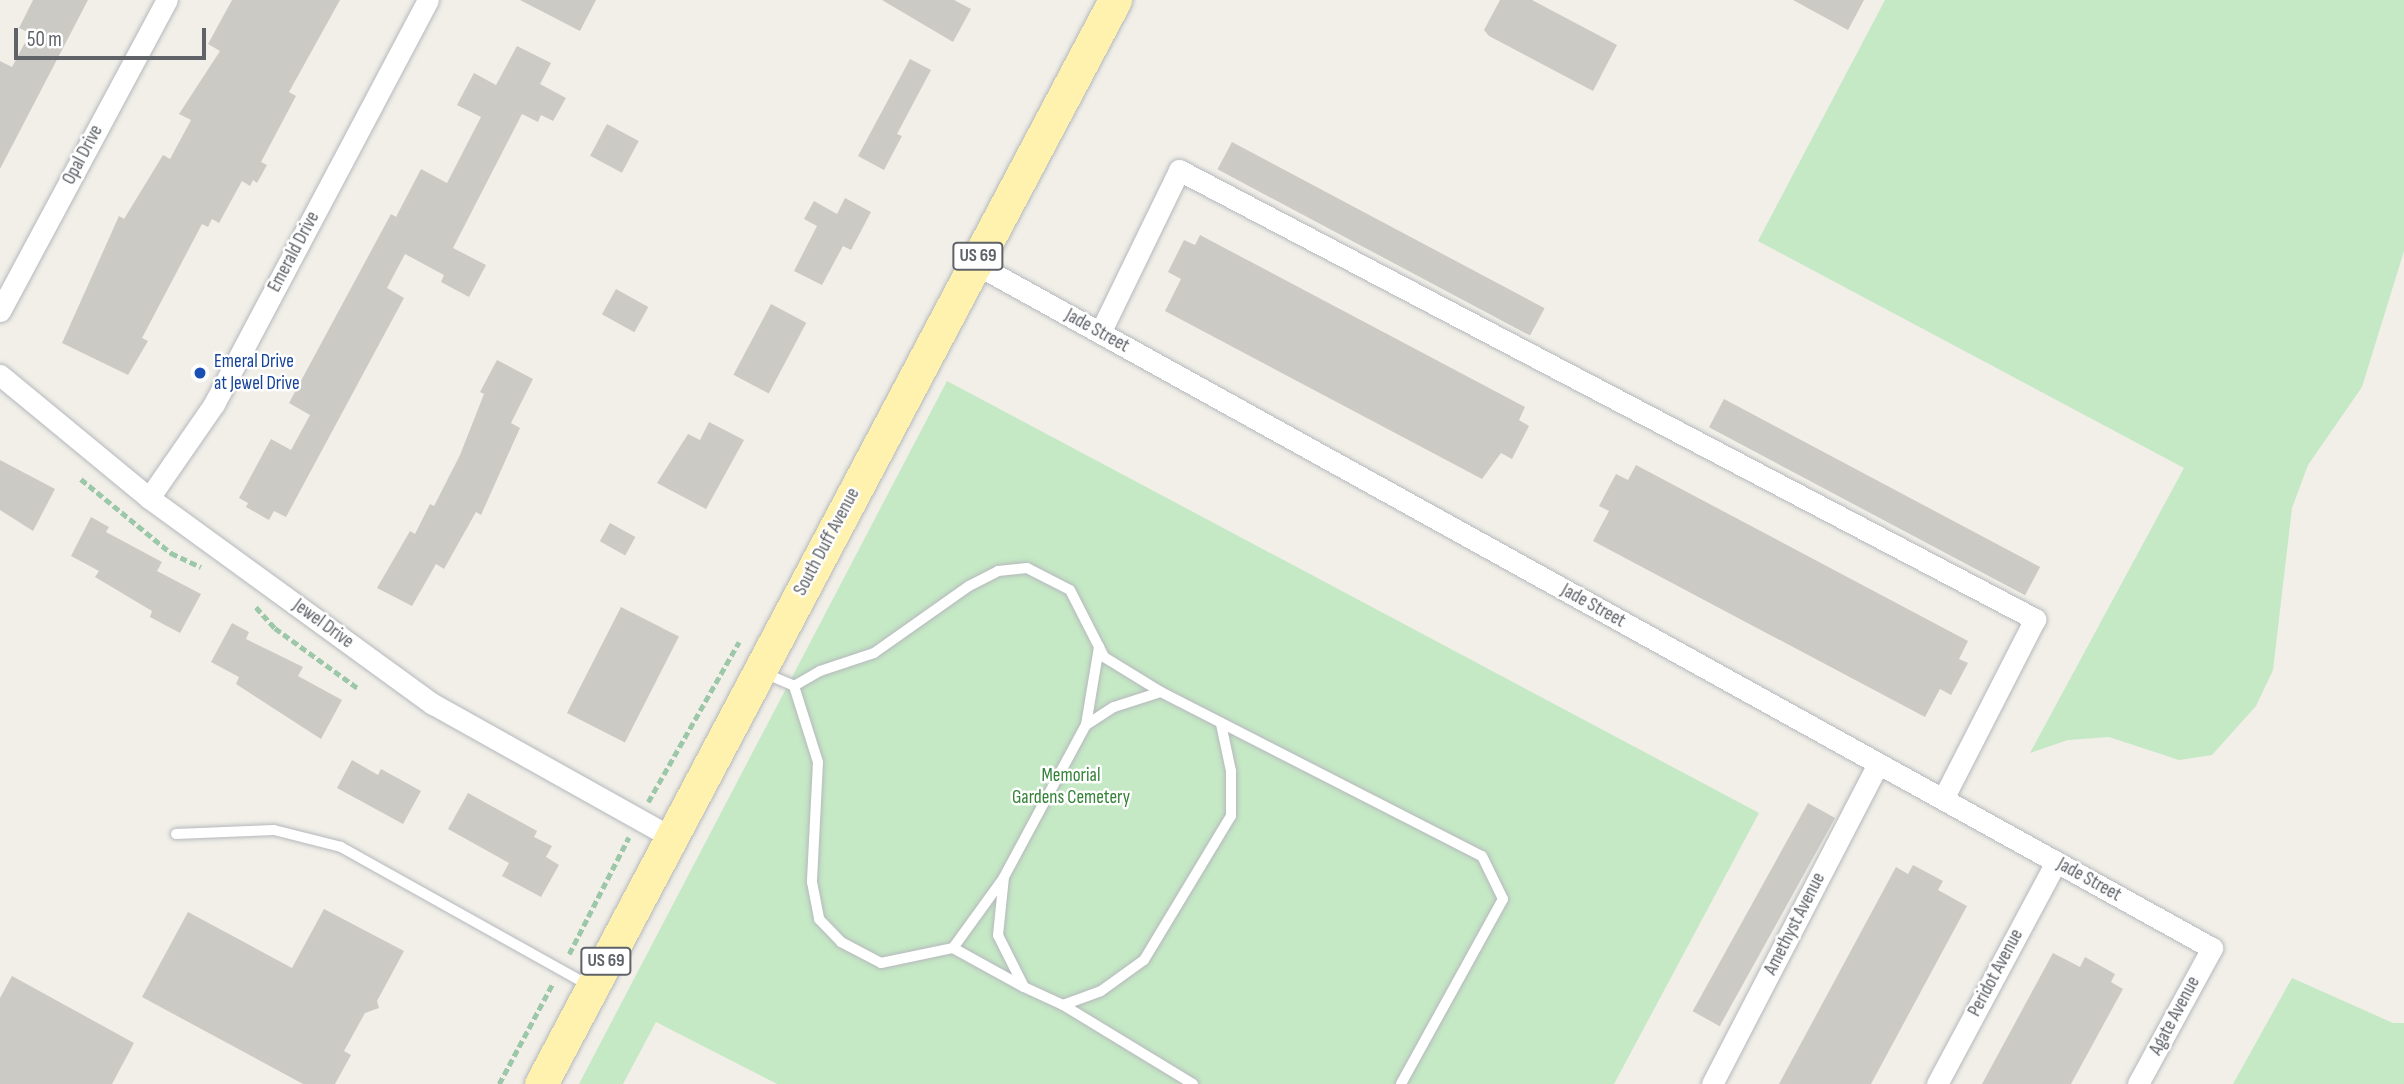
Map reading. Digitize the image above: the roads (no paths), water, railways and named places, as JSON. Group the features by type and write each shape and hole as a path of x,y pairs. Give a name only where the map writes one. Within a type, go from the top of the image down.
{"main road":[{"name":"South Duff Avenue","path":"541,1084 1115,0"}],"street":[{"name":"Opal Drive","path":"0,311 167,0"},
{"name":"Emerald Drive","path":"149,498 214,404 428,0"},
{"path":"1100,333 1179,170 2035,619 1943,799"},
{"name":"Jade Street","path":"974,263 2212,948"},
{"name":"Jewel Drive","path":"0,375 149,498 433,704 671,837"},
{"name":"Amethyst Avenue","path":"1712,1084 1878,764"},
{"name":"Peridot Avenue","path":"1937,1084 2056,862"},
{"name":"Agate Avenue","path":"2138,1084 2212,948"}],"lane":[{"path":"794,686 820,671 874,653 970,586 998,571 1027,568 1070,590 1104,657 1221,724 1482,856 1503,899 1401,1084"},
{"path":"953,948 1004,877 1086,725 1099,647"},
{"path":"758,671 794,686 818,762 811,848 819,919 841,942 881,963 953,948 1063,1005 1194,1084"},
{"path":"1086,725 1114,707 1161,692"},
{"path":"1063,1005 1101,991 1144,960 1231,816 1231,771 1221,724"},
{"path":"176,834 274,830 341,847 592,987"},
{"path":"1004,877 998,935 1024,987"}],"place":[{"name":"Emeral Drive at Jewel Drive","path":"200,373"}],"park label":[{"name":"Memorial Gardens Cemetery","path":"1071,787"}]}
